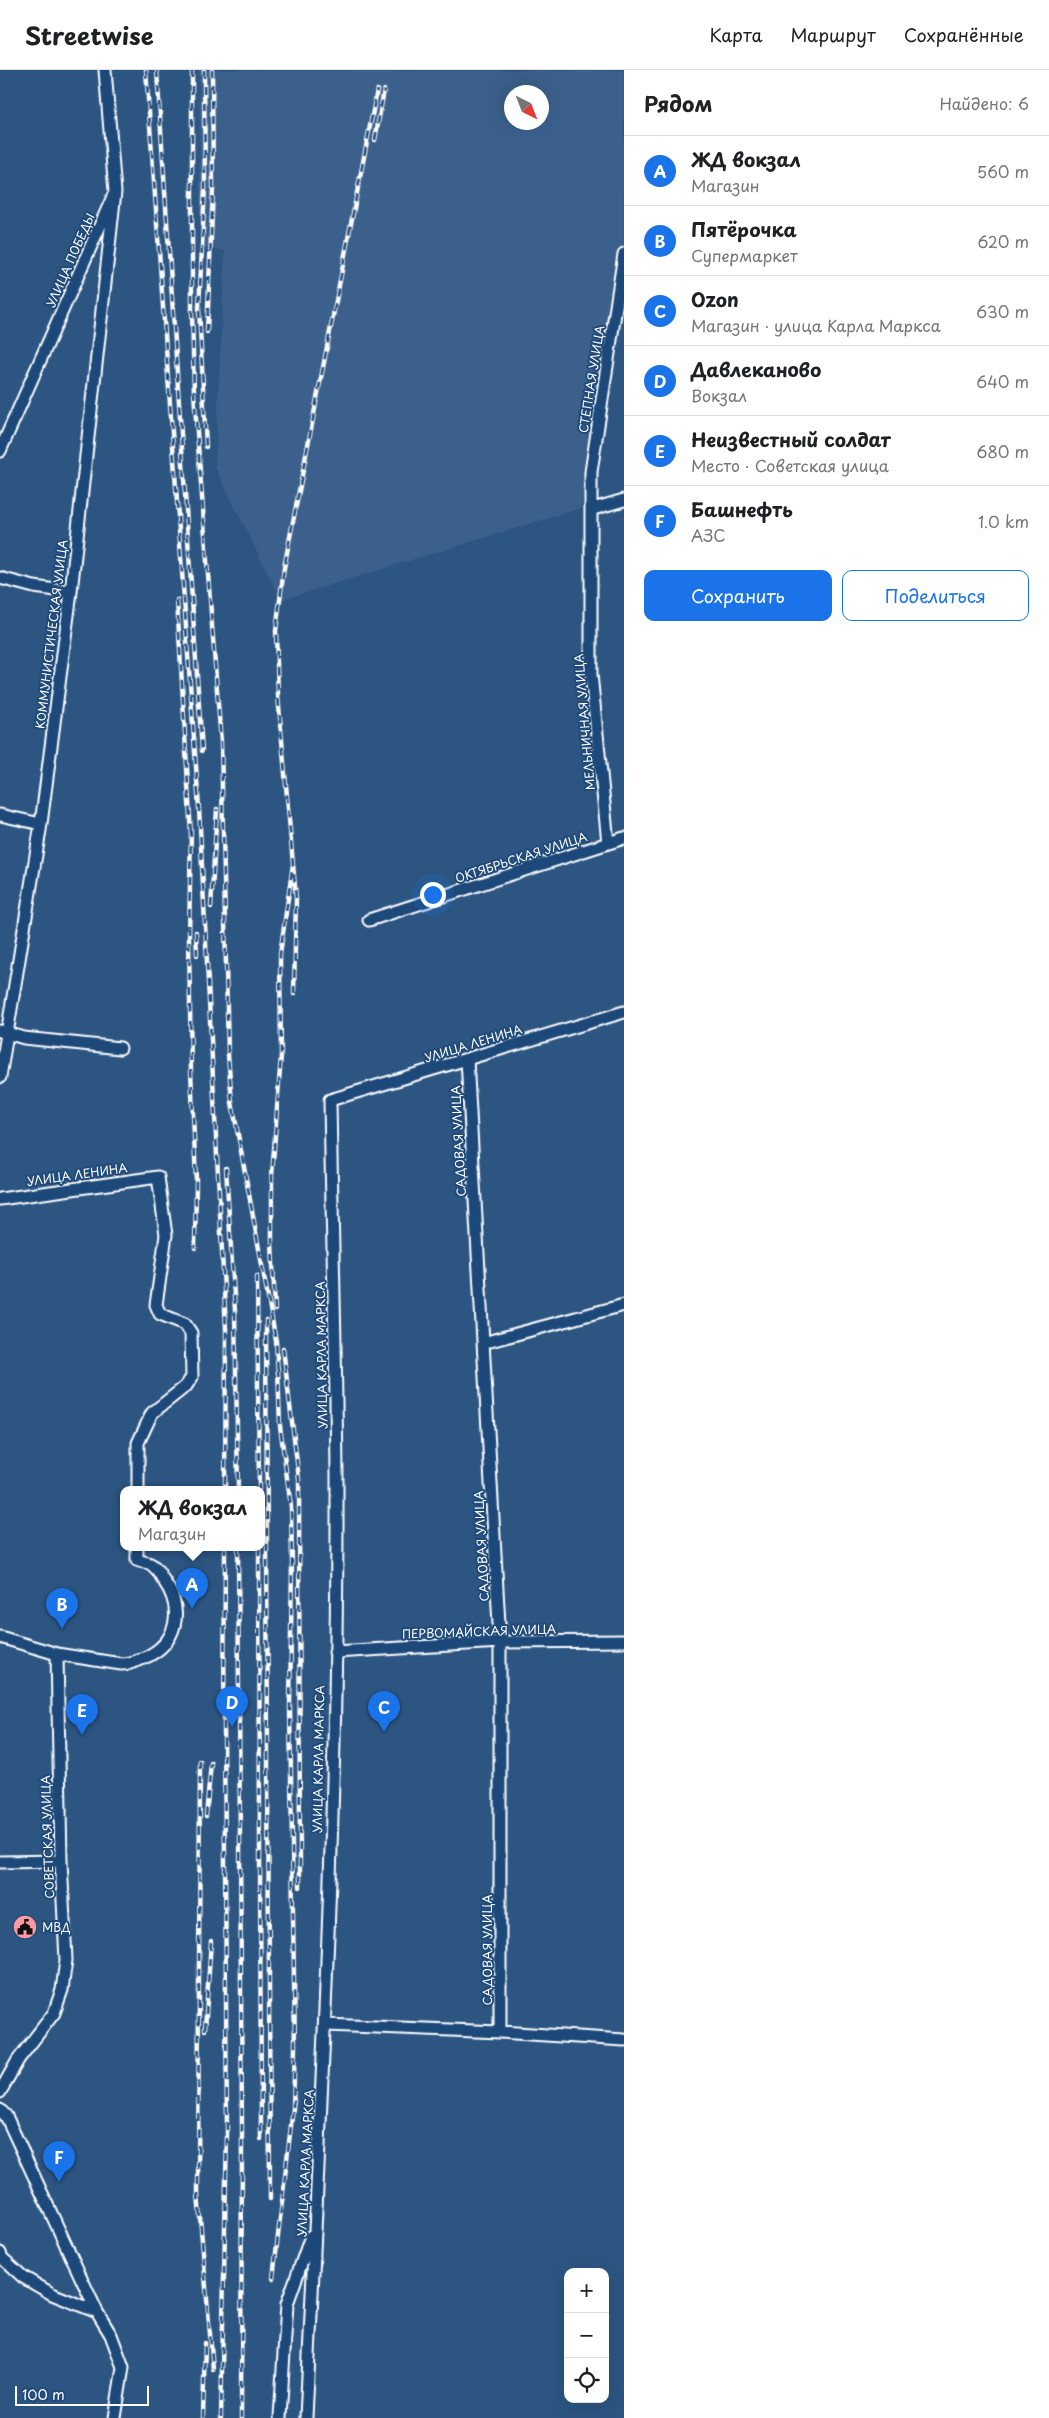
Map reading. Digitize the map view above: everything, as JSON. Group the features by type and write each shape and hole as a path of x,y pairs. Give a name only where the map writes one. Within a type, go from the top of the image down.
{"street":[{"name":"УЛИЦА ПОБЕДЫ","path":"0,451 115,192 105,70"},
{"name":"КОММУНИСТИЧЕСКАЯ УЛИЦА","path":"0,1077 3,1032 41,824 71,592 115,192"},
{"path":"89,251 98,249 108,256"},
{"name":"СТЕПНАЯ УЛИЦА","path":"592,509 592,472 622,284 624,254"},
{"path":"592,509 624,500"},
{"name":"МЕЛЬНИЧНАЯ УЛИЦА","path":"592,509 591,674 608,843"},
{"path":"0,578 34,587 71,592"},
{"path":"0,815 41,824"},
{"name":"ОКТЯБРЬСКАЯ УЛИЦА","path":"369,920 624,838"},
{"name":"УЛИЦА ЛЕНИНА","path":"330,1100 624,1012"},
{"path":"3,1032 24,1038 120,1048"},
{"name":"САДОВАЯ УЛИЦА","path":"467,1059 500,1642 500,2032"},
{"name":"УЛИЦА КАРЛА МАРКСА","path":"306,2418 326,2025 335,1652 337,1478 330,1100"},
{"name":"УЛИЦА ЛЕНИНА","path":"0,1199 158,1177 166,1235 156,1305 160,1314 185,1324 191,1333 192,1377 186,1386 152,1413 138,1443 138,1486"},
{"path":"483,1343 624,1305"},
{"path":"0,1637 57,1654 130,1664 152,1654 165,1643 176,1623 176,1605 172,1593 152,1565 137,1560 137,1551"},
{"name":"ПЕРВОМАЙСКАЯ УЛИЦА","path":"335,1652 500,1642 624,1641"},
{"name":"СОВЕТСКАЯ УЛИЦА","path":"0,2092 18,2060 54,2013 62,1990 66,1960 61,1860 57,1654"},
{"path":"0,1862 61,1860"},
{"path":"326,2025 500,2032 624,2040"},
{"path":"0,2110 6,2116 97,2312 111,2335 122,2367 115,2418"},
{"path":"280,2418 287,2304 315,2224"},
{"path":"1,2257 23,2277 52,2294 97,2312"}],"shaded area":[{"path":"199,70 624,70 624,263 581,508 281,600 215,467 225,250 200,248"}],"railway":[{"path":"146,70 199,808 226,1329 225,1486"},
{"path":"157,70 202,751"},
{"path":"192,70 194,393 221,742 228,1055 232,1102 276,1341 278,1374"},
{"path":"204,70 205,187 199,308 206,447"},
{"path":"207,332 213,189 212,70"},
{"path":"294,994 296,898 278,695 276,631 284,568 377,90"},
{"path":"375,140 384,90"},
{"path":"177,600 191,835"},
{"path":"211,907 217,809"},
{"path":"191,829 189,938 191,1071 196,1180 195,1248"},
{"path":"275,1310 272,1176 281,1055 280,954 293,864"},
{"path":"196,932 197,955"},
{"path":"226,1168 235,1311 238,1486"},
{"path":"257,1276 259,1486"},
{"path":"266,1320 270,2199"},
{"path":"283,1348 299,1479 300,1887"},
{"path":"278,1368 280,1426 291,1507 290,1707 295,2048 293,2107"},
{"path":"221,2418 227,2133 224,1727 225,1551"},
{"path":"238,1551 242,2134 241,2418"},
{"path":"259,1551 261,2139"},
{"path":"200,1761 198,2194 213,2369"},
{"path":"206,1816 211,1763"},
{"path":"205,2030 211,1941"},
{"path":"273,2278 294,2100"},
{"path":"203,2418 205,2343"}],"place":[{"name":"ЖД вокзал","path":"192,1609"},
{"name":"Пятёрочка","path":"62,1629"},
{"name":"Давлеканово","path":"232,1727"},
{"name":"Ozon","path":"384,1732"},
{"name":"Неизвестный солдат","path":"82,1735"},
{"name":"МВД","path":"25,1927"},
{"name":"Башнефть","path":"59,2182"}]}
